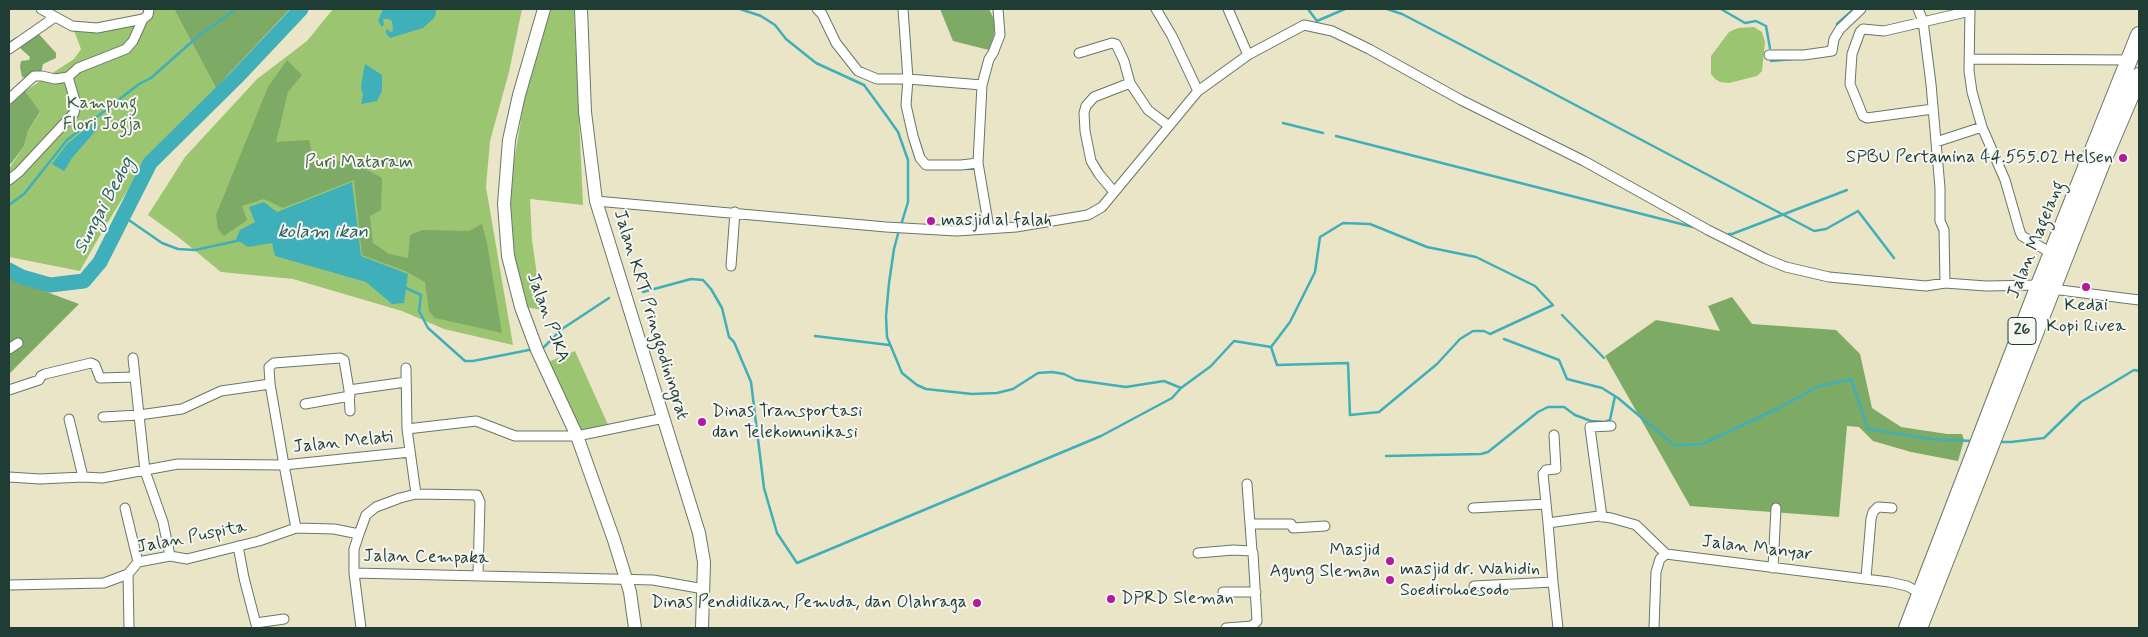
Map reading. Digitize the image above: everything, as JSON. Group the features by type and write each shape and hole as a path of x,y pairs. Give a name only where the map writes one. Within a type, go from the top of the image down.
{"highway":[{"name":"Jalan Magelang","path":"1920,628 2046,287 2053,254 2139,35"},
{"name":"Jalan Magelang","path":"1907,628 2046,287 2139,76"}],"main road":[{"name":"Jalan PJKA","path":"544,9 519,95 509,140 505,213 508,256 521,307 537,350 577,436 626,580 635,628"},
{"name":"Jalan KRT Pringgodiningrat","path":"581,9 585,112 596,201 699,533 704,562 702,628"}],"street":[{"path":"41,9 58,16 72,26 97,28 143,19 148,15 149,9"},
{"path":"903,9 908,79 906,105 920,158 926,165 978,163"},
{"path":"990,228 978,163 982,85 989,59 1000,35 998,9"},
{"path":"1156,9 1172,36 1198,91"},
{"path":"1228,9 1248,55"},
{"path":"1769,55 1804,55 1832,51 1834,39 1840,29 1862,9"},
{"path":"1918,9 1923,22 1933,109 1940,220 1944,230 1945,283"},
{"path":"819,10 836,43 858,71 877,79 908,79 982,85"},
{"path":"1933,109 1865,118 1861,114 1850,84 1852,54 1861,30 1884,31 1970,10 1972,92 1982,127 2005,180 2022,236 2053,254"},
{"path":"9,49 58,16"},
{"path":"9,99 34,76 55,79 68,77 78,68 126,49 134,41 143,19"},
{"path":"596,201 958,232 1016,227 1088,215 1102,207 1198,91 1248,55 1304,25 1332,31 1429,81 1461,100 1584,161 1766,259 1808,274 1926,286 1945,283 2046,287 2139,300"},
{"path":"1079,53 1112,43 1116,44 1124,61 1130,83 1148,110 1169,126"},
{"path":"1970,59 2130,60"},
{"path":"9,180 19,172 74,113 76,104 68,77"},
{"path":"1114,192 1091,161 1086,138 1084,113 1086,106 1094,98 1130,83"},
{"path":"1936,142 1982,127"},
{"path":"731,266 735,212"},
{"path":"9,349 18,343"},
{"path":"134,358 134,377 145,471 163,522 170,556"},
{"path":"103,417 139,415 182,409 221,391 270,384 269,368 274,362 340,358 344,360 350,411"},
{"path":"9,390 39,380 45,374 91,363 95,365 100,378 134,377"},
{"path":"406,368 407,429 416,494"},
{"path":"305,404 406,382"},
{"name":"Jalan Melati","path":"270,384 284,465 410,452"},
{"path":"407,429 476,421 515,436 577,436 664,418"},
{"path":"69,419 83,477"},
{"path":"1602,516 1590,427 1611,426"},
{"path":"1554,435 1556,469 1546,470 1543,474 1558,628"},
{"path":"9,476 40,479 102,478 178,464 284,465 296,528"},
{"path":"1226,628 1256,624 1257,621 1248,484"},
{"path":"359,534 366,515 376,507 416,494 468,494 479,496 478,574"},
{"path":"1473,508 1546,504"},
{"path":"1866,578 1873,512 1878,507 1892,508"},
{"path":"125,508 138,562"},
{"path":"1773,568 1776,508"},
{"path":"1548,523 1602,516 1636,524 1666,554 1660,559 1656,572 1654,628"},
{"path":"1251,524 1290,524 1293,528 1325,526"},
{"name":"Jalan Cempaka","path":"296,528 334,529 359,534 354,549 354,573 478,574 658,580 704,589"},
{"name":"Jalan Puspita","path":"9,584 104,583 128,574 138,562 170,556 188,559 296,528"},
{"path":"238,546 256,626 284,619"},
{"path":"1198,553 1252,551"},
{"name":"Jalan Manyar","path":"1666,554 1866,578 1907,586 1920,593"},
{"path":"354,573 361,628"},
{"path":"128,574 129,628"},
{"path":"1474,586 1553,582"},
{"path":"1223,592 1256,592"}],"green space":[{"name":"Kampung Flori Jogja","path":"153,9 174,9 216,88 150,154 80,271 9,257 9,169 24,146 28,131 40,113 25,91 74,59 81,49 73,28 146,21"},
{"path":"174,9 290,9 216,88"},
{"name":"Puri Mataram","path":"333,9 522,9 509,72 490,141 486,187 513,345 444,329 402,311 293,279 221,272 148,215 185,157 257,79 307,41"},
{"path":"550,9 574,9 583,205 530,199 532,240 537,275 534,278 547,311 526,307 514,260 510,217 511,180 525,95"},
{"path":"940,9 989,9 994,19 994,35 989,50 953,41"},
{"path":"1754,27 1762,32 1765,42 1762,71 1757,76 1729,83 1720,82 1715,79 1711,74 1711,56 1729,32 1738,28"},
{"path":"38,33 56,53 56,58 43,64 41,73 28,79 22,77 20,67 21,61 29,60 30,57 20,48 22,43"},
{"path":"287,60 302,75 288,92 276,142 309,140 313,158 355,163 382,178 381,210 370,216 373,243 389,254 408,258 410,235 422,230 469,231 482,224 502,333 435,318 429,311 425,282 405,271 362,255 354,180 283,208 264,199 242,206 247,220 224,236 218,229 216,215 268,87"},
{"path":"25,91 40,112 28,131 24,146 11,164 9,162 9,105"},
{"path":"9,278 79,304 9,374"},
{"path":"1732,297 1752,324 1836,330 1860,354 1872,408 1901,427 1947,434 1962,434 1964,440 1958,461 1911,452 1873,441 1859,427 1847,426 1839,517 1690,506 1605,356 1656,320 1720,331 1708,306"},
{"path":"575,351 610,429 577,436 543,364"}],"water":[{"path":"383,9 436,9 436,14 423,28 390,38 385,32 388,29 390,32 393,31 392,21 383,19 384,25 382,27 378,21"},
{"path":"365,64 382,75 382,91 377,101 361,104 363,95 361,87"},
{"path":"94,122 99,127 72,158 64,171 52,164 67,144"},
{"name":"kolam ikan","path":"352,182 361,256 408,274 404,303 392,304 366,282 275,256 272,243 248,247 236,239 240,230 255,222 249,207 264,202 277,212"}],"waterway":[{"path":"9,205 24,194 67,140 139,84 151,78 196,38 236,9"},
{"name":"Sungai Bedog","path":"9,270 22,277 50,285 84,281 100,262 150,163 236,78 301,9"},
{"path":"740,9 761,16 775,25 786,39 816,63 864,85 898,132 908,160 908,202 901,225"},
{"path":"1308,9 1317,21 1345,9"},
{"path":"1387,9 1402,14 1814,231 1826,229 1858,211 1894,258"},
{"path":"1721,9 1745,23 1756,21 1766,26 1770,48"},
{"path":"1837,24 1854,9"},
{"path":"9,43 17,38"},
{"path":"1771,61 1793,59"},
{"path":"1283,123 1323,133"},
{"path":"1336,136 1693,227"},
{"path":"1729,234 1847,190"},
{"path":"123,216 162,243 178,249 195,250 241,240"},
{"path":"643,292 691,279 703,280 711,289 722,308 729,337 734,342 751,382 764,488 777,533 797,563 1101,436 1172,398 1181,388 1211,366 1234,341 1271,347 1290,322 1315,272 1320,237 1343,223 1370,224 1427,247 1476,257 1535,286 1553,305 1490,334 1484,331 1473,331 1460,339 1437,364 1379,412 1350,415 1348,363 1277,365 1271,347"},
{"path":"899,230 889,283 886,316 887,337 902,373 917,385 926,389 972,394 997,393 1013,389 1038,373 1052,372 1064,374 1076,380 1126,387 1164,381 1181,388"},
{"path":"404,287 421,295 419,311 428,328 465,361 529,350"},
{"path":"544,347 562,329 609,298"},
{"path":"1562,315 1604,358"},
{"path":"815,336 889,345"},
{"path":"1504,339 1559,360 1567,379 1602,388 1618,398 1674,445 1702,444 1779,408 1817,387 1851,379 1868,429 1931,439 1972,441"},
{"path":"1998,442 2044,438 2081,402 2134,370 2139,371"},
{"path":"1386,456 1481,454 1488,452 1538,412 1548,407 1564,407 1575,415 1591,421 1605,422 1610,420 1615,396"}],"place":[{"name":"SPBU Pertamina 44.555.02 Helsen","path":"2123,158"},
{"name":"masjid al falah","path":"931,221"},
{"name":"Kedai Kopi Rivea","path":"2086,287"},
{"name":"Dinas Transportasi dan Telekomunikasi","path":"702,422"},
{"name":"Masjid Agung Sleman","path":"1390,561"},
{"name":"masjid dr. Wahidin Soedirohoesodo","path":"1390,580"},
{"name":"DPRD Sleman","path":"1111,599"},
{"name":"Dinas Pendidikan, Pemuda, dan Olahraga","path":"977,603"}]}
